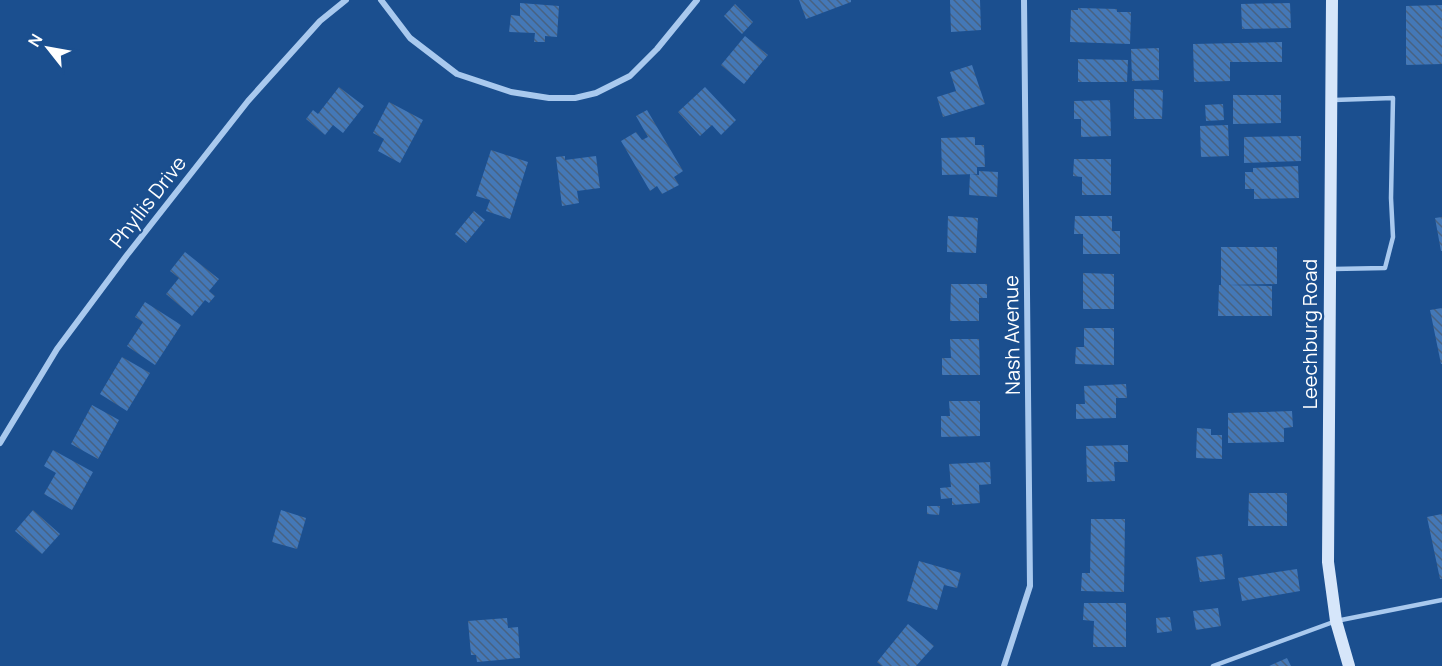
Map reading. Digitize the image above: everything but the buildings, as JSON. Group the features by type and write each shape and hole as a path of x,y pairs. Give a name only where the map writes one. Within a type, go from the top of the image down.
{"street":[{"name":"Phyllis Drive","path":"0,443 57,349 248,100 320,21 346,0"},
{"path":"381,0 410,38 458,74 511,92 549,98 575,98 596,93 630,76 657,49 698,0"},
{"name":"Nash Avenue","path":"1004,666 1030,586 1024,0"},
{"name":"Leechburg Road","path":"1332,0 1328,562 1335,621 1349,666"}],"lane":[{"path":"1330,269 1385,268 1393,237 1391,198 1394,127 1394,98 1331,100"},
{"path":"1213,666 1335,621 1442,600"}]}
